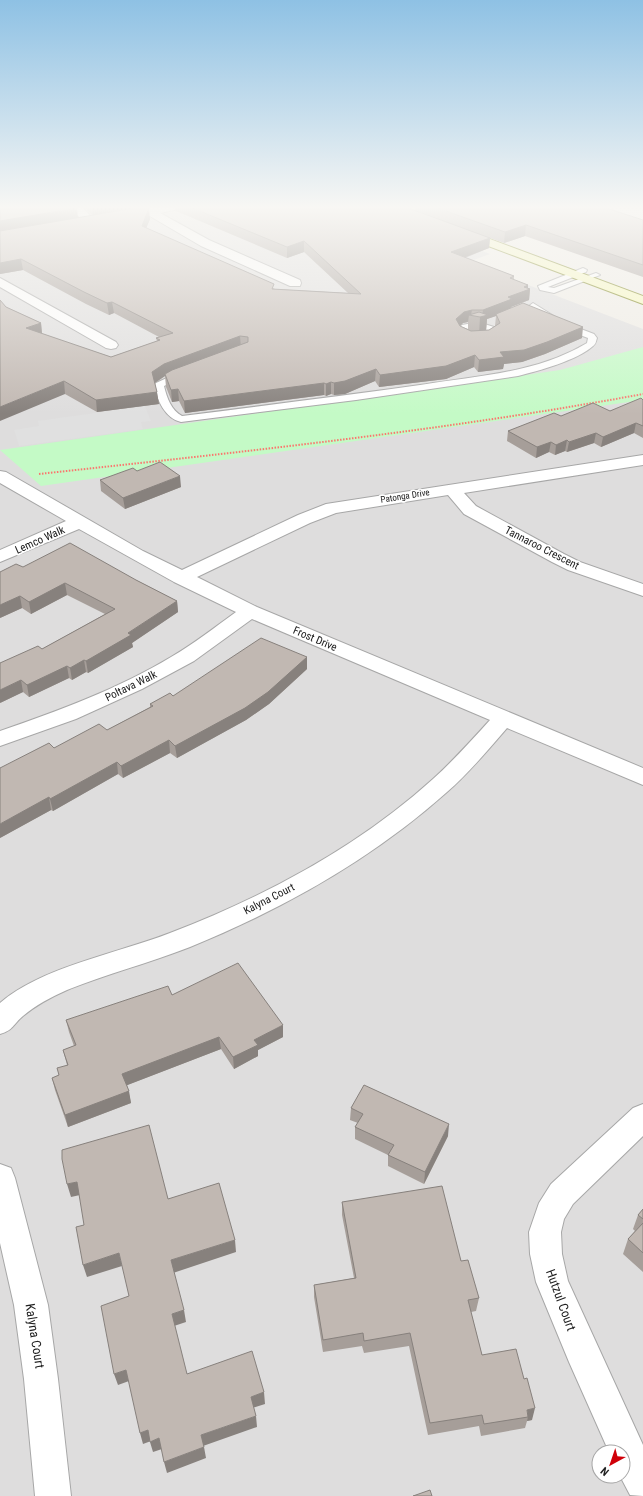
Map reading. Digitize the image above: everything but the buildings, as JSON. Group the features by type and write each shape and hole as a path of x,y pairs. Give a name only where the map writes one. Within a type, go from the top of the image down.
{"main road":[{"path":"587,275 643,293"},
{"path":"587,275 643,300"}],"street":[{"path":"277,275 295,283"},
{"path":"0,282 111,344"},
{"name":"Patonga Drive","path":"181,578 320,512 346,505 643,460"},
{"name":"Frost Drive","path":"0,476 137,555 250,611 643,777"},
{"name":"Tannaroo Crescent","path":"452,489 470,510 558,558 574,566 643,590"},
{"name":"Lemco Walk","path":"0,556 79,522"},
{"name":"Poltava Walk","path":"0,740 98,702 150,677 179,661 250,611"},
{"name":"Kalyna Court","path":"0,1023 11,1009 34,993 199,932 240,914 328,868 375,837 417,805 467,759 504,718"},
{"name":"Hutzul Court","path":"643,1117 562,1194 550,1214 545,1232 546,1254 552,1282 581,1350 643,1482"},
{"name":"Kalyna Court","path":"0,1178 31,1306 41,1379 53,1496"}],"lane":[{"path":"582,275 542,286 548,290 556,290 584,275"},
{"path":"194,370 169,379 159,385 170,412 177,418 186,419 518,373 564,358 591,344 593,338 591,335 575,331 529,307 538,302 548,290"},
{"path":"483,326 498,320"}],"path":[{"path":"38,475 278,448 565,408 643,394"}],"shaded area":[{"path":"0,275 501,275 643,329 643,1496 0,1496"},
{"path":"145,406 151,421 141,422 143,429 19,446 14,430 39,426 38,421"}],"green space":[{"path":"643,347 643,400 41,486 0,450 560,370"}]}
